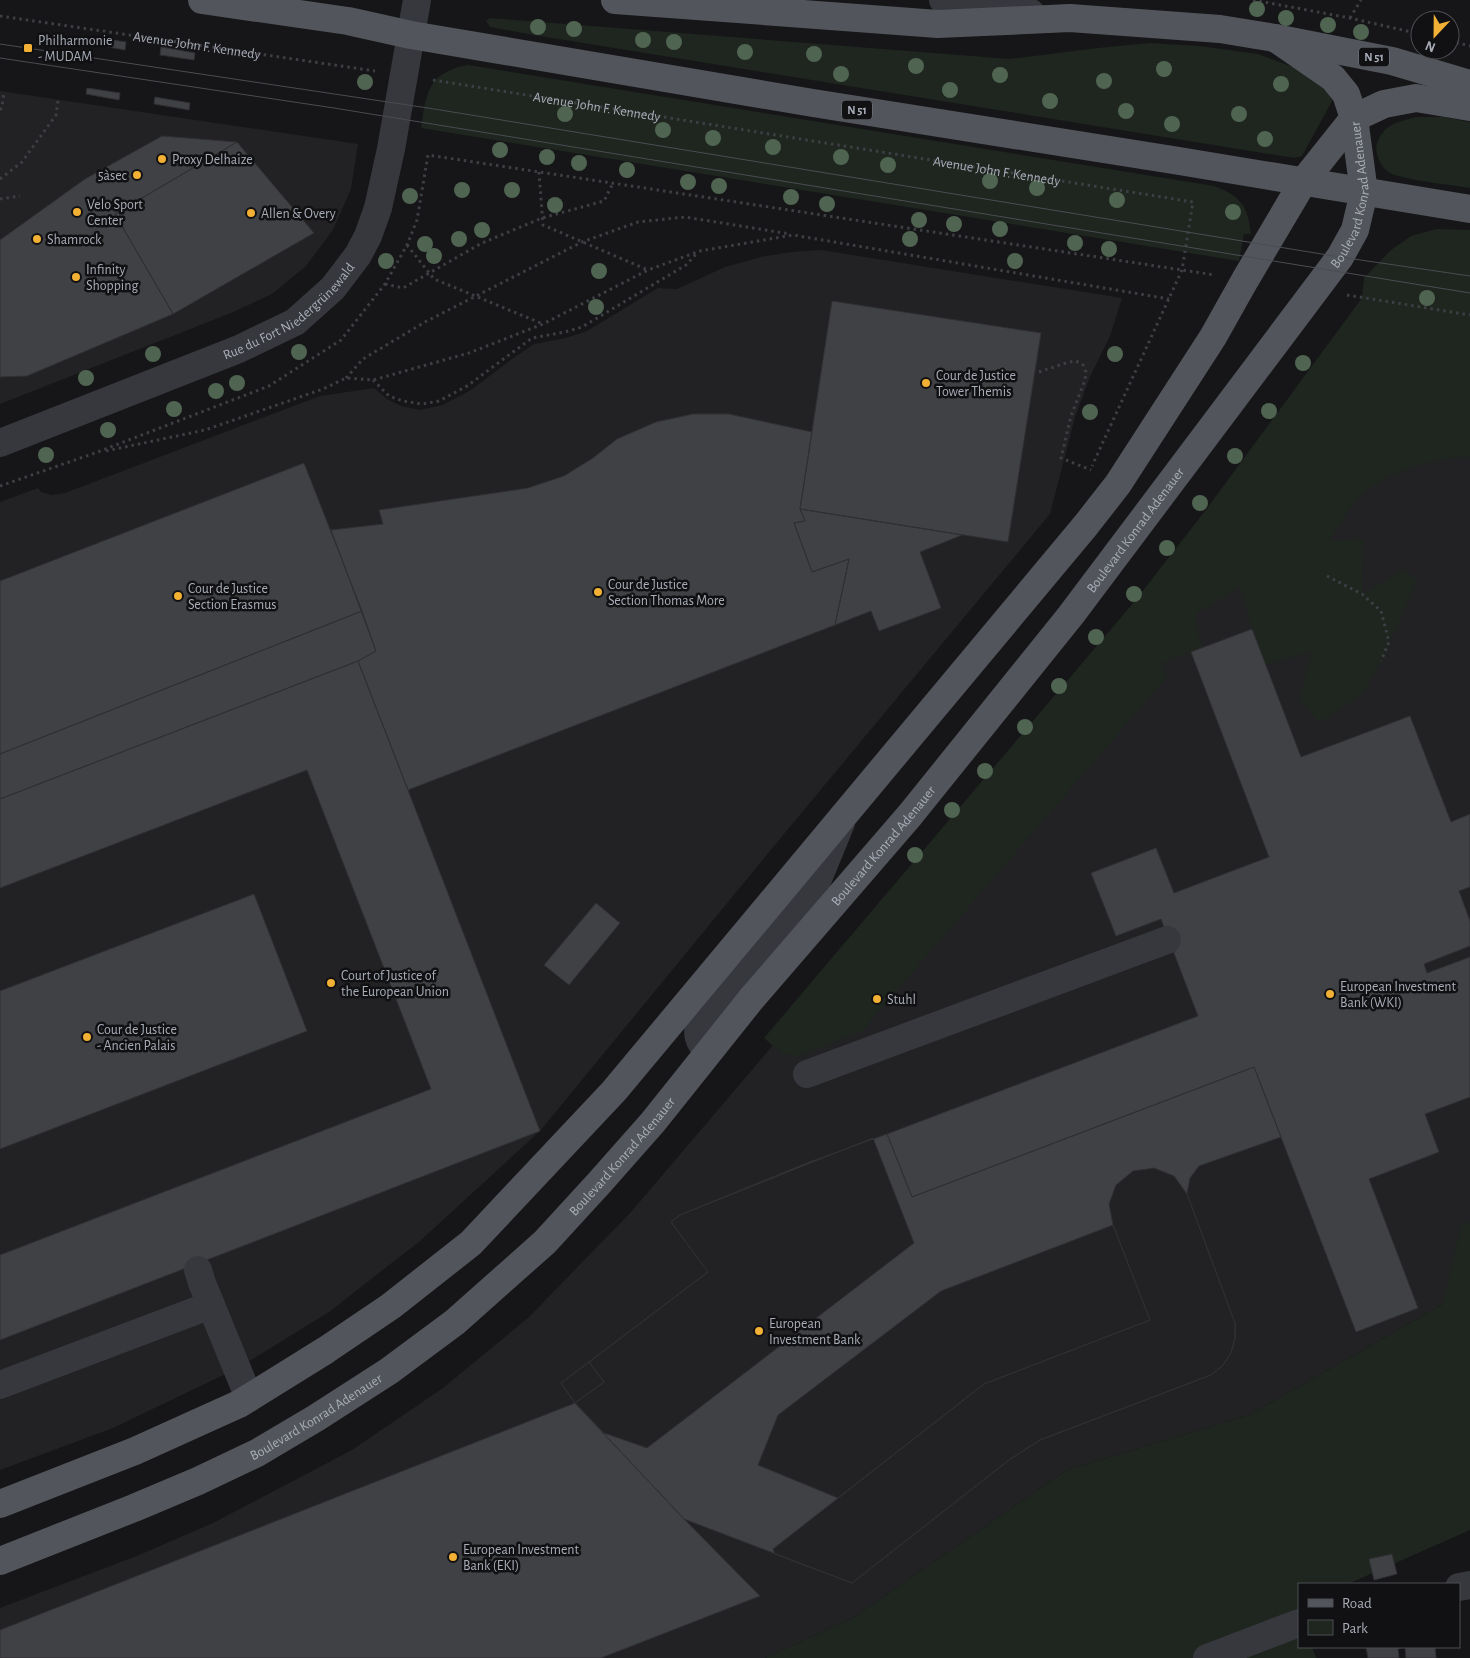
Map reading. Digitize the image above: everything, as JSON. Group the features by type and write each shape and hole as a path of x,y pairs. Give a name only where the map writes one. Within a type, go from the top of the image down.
{"main road":[{"name":"N 51","path":"202,0 348,21 411,34 813,103 1470,209"},
{"name":"N 51","path":"615,0 938,24 1070,18 1220,30 1275,38 1392,61 1470,84"},
{"name":"N 51","path":"1275,38 1333,78 1346,94 1354,118"},
{"path":"1354,118 1384,104 1416,98 1470,107"},
{"name":"Boulevard Konrad Adenauer","path":"0,1504 135,1451 249,1398 326,1350 391,1306 471,1243 614,1091 1060,558 1118,484 1213,337 1303,182 1354,118"},
{"name":"Boulevard Konrad Adenauer","path":"0,1561 198,1481 257,1453 389,1371 455,1322 545,1242 652,1122 752,998 910,815 1071,615 1340,257 1355,230 1364,192 1354,118"}],"street":[{"path":"411,34 417,0"},
{"path":"943,0 1070,18"},
{"name":"Rue du Fort Niedergrünewald","path":"0,442 240,349 295,322 333,288 358,255 368,236 378,208 411,34"},
{"path":"708,1052 700,1043 697,1032 700,1020 818,879 844,814"},
{"path":"807,1074 1167,940"},
{"path":"198,1270 249,1398"},
{"path":"0,1385 211,1305"},
{"path":"1207,1658 1298,1623"}],"path":[{"path":"1253,0 1350,18 1410,32"},
{"path":"1350,18 1361,0"},
{"name":"Avenue John F. Kennedy","path":"0,16 404,76 1193,202 1182,270"},
{"path":"0,110 4,92"},
{"path":"0,179 22,162 56,115 58,101"},
{"path":"428,155 1182,270 1086,478"},
{"path":"538,172 542,225 648,270"},
{"path":"385,284 403,288 482,243 542,218 604,201 613,183"},
{"path":"0,199 20,196"},
{"path":"95,453 205,430 323,389 346,378 363,359 425,322 582,242 638,222 685,217 1169,299"},
{"path":"346,378 373,380 469,353 543,324 648,270 700,251 793,235"},
{"path":"407,246 434,279 477,295 543,324"},
{"path":"373,380 389,396 403,401 422,404 439,401 467,386 532,338 582,327 686,265 700,251"},
{"path":"1362,298 1470,315"},
{"path":"529,330 532,338"},
{"path":"1039,372 1068,362 1076,361 1083,365 1086,372 1085,380 1071,416 1061,458 1091,470"},
{"path":"1327,576 1362,594 1381,612 1389,642 1381,661"}],"shaded area":[{"path":"0,91 358,144 351,189 333,230 306,266 272,294 231,313 0,404"},
{"name":"Court of Justice of the European Union","path":"821,250 1122,298 1110,336 1090,377 1075,417 1050,514 540,1131 420,1241 329,1312 238,1368 113,1428 0,1470 0,502 38,488 41,492 52,495 65,493 320,396 374,388 387,399 401,406 420,410 443,405 471,390 534,344 566,338 587,331 658,288 677,289 725,267 761,257"},
{"path":"1470,400 1470,1298 1443,1304 1249,1415 1067,1470 854,1617 765,1658 0,1658 0,1608 139,1555 213,1523 352,1450 443,1388 529,1317 631,1212 1106,654"}],"green space":[{"path":"490,18 1010,59 1150,43 1199,46 1258,54 1293,67 1309,74 1331,95 1332,101 1302,156 1294,158 534,35 490,27 486,21"},
{"path":"468,65 1214,186 1231,194 1242,203 1248,216 1251,234 1244,234 1239,261 421,128 425,104 431,86 444,73"},
{"path":"1416,117 1443,117 1470,122 1470,188 1402,177 1387,171 1382,166 1376,151 1380,137 1392,125"},
{"path":"1437,229 1470,230 1470,457 1426,463 1398,473 1372,487 1356,500 1329,541 1363,539 1362,594 1405,569 1417,581 1381,661 1364,693 1319,723 1299,699 1313,651 1266,665 1252,629 1240,587 1197,613 1195,625 1203,647 1162,663 1167,677 862,1031 798,1056 781,1053 764,1038 1134,602 1205,511 1362,298 1364,278 1391,250 1411,236"},
{"path":"1470,1222 1470,1530 1350,1583 1298,1583 1298,1648 1312,1648 1316,1658 765,1658 854,1617 1067,1470 1249,1415 1443,1304 1461,1225"}],"building":[{"path":"93,37 126,42 125,50 92,44"},
{"path":"161,47 195,53 194,60 160,55"},
{"path":"87,88 120,93 119,100 86,94"},
{"path":"155,97 190,103 189,110 154,104"},
{"name":"Infinity Shopping","path":"162,136 237,142 115,214 173,314 27,376 0,377 0,240 85,179"},
{"path":"237,142 314,233 173,314 115,214"},
{"name":"Cour de Justice Tower Themis","path":"832,301 1041,333 1008,542 800,509"},
{"name":"Cour de Justice Section Thomas More","path":"693,414 729,414 812,432 800,509 805,521 794,523 812,572 849,559 835,625 408,790 358,661 376,651 331,530 383,524 379,510 528,488 564,476 593,458 617,439 656,422"},
{"name":"Cour de Justice Section Erasmus","path":"304,463 362,611 0,754 0,581"},
{"path":"800,509 962,535 920,552 941,608 879,631 871,611 835,625 849,559 812,572 794,523 805,521"},
{"path":"362,611 376,651 358,661 0,799 0,754"},
{"name":"European Investment Bank (WKI)","path":"1252,629 1301,757 1410,716 1451,822 1470,814 1470,887 1459,891 1470,921 1470,946 1424,964 1427,973 1470,957 1470,1097 1425,1114 1439,1152 1369,1179 1418,1308 1356,1332 1254,1067 912,1197 887,1134 1198,1016 1161,919 1116,936 1091,873 1156,848 1174,893 1269,857 1191,652"},
{"path":"358,661 540,1131 0,1340 0,1255 431,1089 307,770 0,888 0,799"},
{"path":"254,894 307,1031 0,1149 0,991"},
{"path":"596,903 620,923 569,985 544,965"},
{"name":"European Investment Bank","path":"1254,1067 1281,1137 1199,1166 1190,1178 1187,1194 1235,1323 1235,1338 1231,1353 1223,1365 1211,1375 1040,1440 1009,1460 852,1583 684,1519 575,1403 604,1382 589,1362 708,1272 671,1222 680,1215 807,1163 887,1134 912,1197","holes":["1113,1225 1150,1320 984,1384 838,1498 758,1465 778,1415 941,1291"]},
{"path":"873,1138 914,1243 647,1448 604,1433 575,1403 561,1383 708,1272 671,1222 680,1215"},
{"path":"1154,1168 1174,1176 1187,1194 1235,1323 1235,1338 1231,1353 1223,1365 1211,1375 1040,1440 1009,1460 852,1583 775,1554 773,1549 984,1384 1150,1320 1113,1225 1109,1204 1116,1185 1133,1171"},
{"path":"589,1362 604,1382 575,1403 561,1383"},
{"name":"European Investment Bank (EKI)","path":"575,1403 684,1519 760,1596 601,1658 0,1658 0,1630"},
{"path":"1392,1554 1397,1574 1374,1580 1369,1559"},
{"path":"1366,1648 1400,1648 1398,1649 1399,1658 1368,1658"},
{"path":"1405,1648 1435,1648 1436,1658 1406,1658"}],"tram line":[{"path":"0,44 428,108 1340,257 1470,276"},
{"path":"0,58 334,108 1470,293"}],"place":[{"name":"Philharmonie - MUDAM","path":"28,48"},
{"name":"Proxy Delhaize","path":"162,159"},
{"name":"5àsec","path":"137,175"},
{"name":"Velo Sport Center","path":"77,212"},
{"name":"Allen & Overy","path":"251,213"},
{"name":"Shamrock","path":"37,239"},
{"name":"Infinity Shopping","path":"76,277"},
{"name":"Cour de Justice Tower Themis","path":"926,383"},
{"name":"Cour de Justice Section Thomas More","path":"598,592"},
{"name":"Cour de Justice Section Erasmus","path":"178,596"},
{"name":"Court of Justice of the European Union","path":"331,983"},
{"name":"European Investment Bank (WKI)","path":"1330,994"},
{"name":"Stuhl","path":"877,999"},
{"name":"Cour de Justice - Ancien Palais","path":"87,1037"},
{"name":"European Investment Bank","path":"759,1331"},
{"name":"European Investment Bank (EKI)","path":"453,1557"}]}
